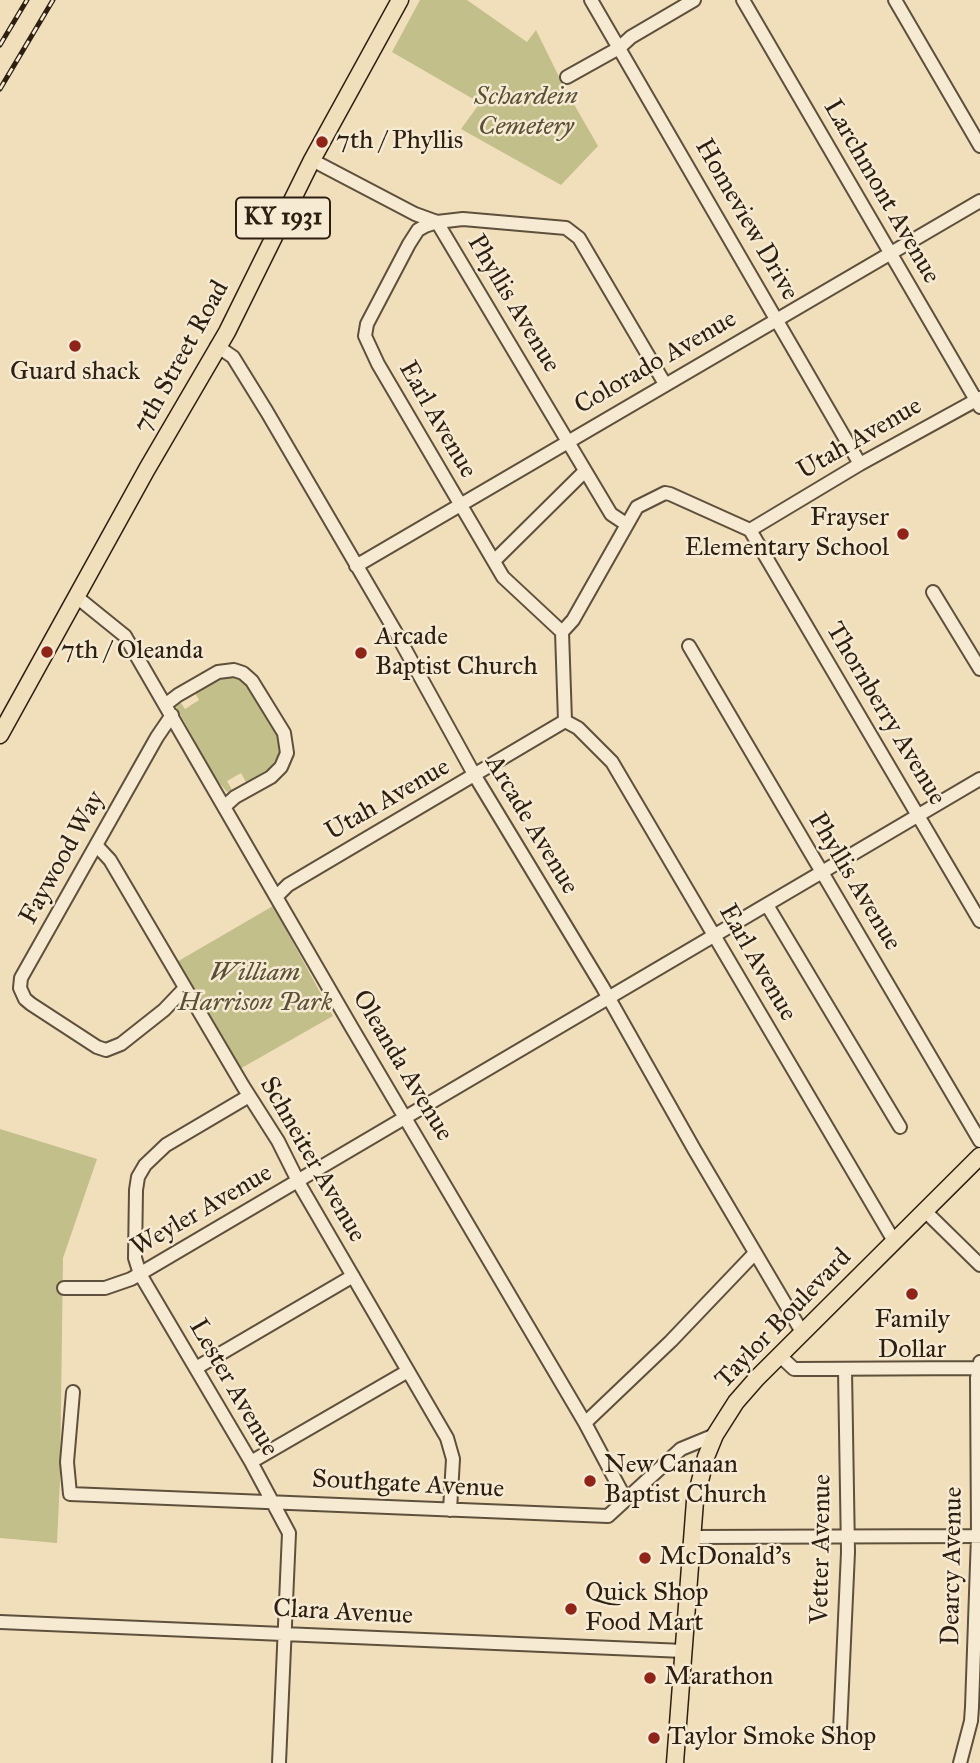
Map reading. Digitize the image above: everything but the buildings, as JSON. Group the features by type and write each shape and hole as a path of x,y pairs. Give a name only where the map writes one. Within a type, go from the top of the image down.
{"main road":[{"name":"7th Street Road","path":"0,735 237,314 312,160 400,0"},
{"name":"Taylor Boulevard","path":"675,1763 695,1501 715,1434 736,1402 779,1355 980,1156"}],"street":[{"name":"Homeview Drive","path":"591,0 860,464"},
{"path":"567,77 619,48 631,37 694,0"},
{"name":"Larchmont Avenue","path":"743,0 979,401"},
{"path":"895,0 980,145"},
{"name":"Phyllis Avenue","path":"312,160 415,214 436,222 611,514 626,524"},
{"name":"Colorado Avenue","path":"356,565 980,201"},
{"path":"436,222 464,219 559,226 575,233 665,384"},
{"name":"Earl Avenue","path":"436,222 418,230 367,324 365,336 378,363 503,577 562,632"},
{"name":"Arcade Avenue","path":"217,346 233,357 356,565 475,776 608,997 802,1332"},
{"name":"Utah Avenue","path":"750,530 860,464 979,401"},
{"path":"494,561 585,471"},
{"path":"565,722 562,632 573,620 637,507 666,493 750,530"},
{"name":"Thornberry Avenue","path":"750,530 980,921"},
{"path":"933,592 980,669"},
{"name":"Oleanda Avenue","path":"78,598 125,636 585,1423 626,1500"},
{"name":"Phyllis Avenue","path":"690,646 980,1141"},
{"path":"168,710 178,695 218,672 234,670 243,673 252,681 284,733 288,747 281,767 271,777 235,797 224,807"},
{"name":"Faywood Way","path":"168,710 157,737 21,978 20,988 22,995 43,1013 106,1050 121,1044 164,1010 185,988"},
{"name":"Earl Avenue","path":"565,722 578,728 612,762 894,1241"},
{"name":"Utah Avenue","path":"277,897 288,885 475,776 550,728 565,722"},
{"name":"Weyler Avenue","path":"64,1288 105,1288 140,1274 980,779"},
{"name":"Schneiter Avenue","path":"96,845 110,860 278,1141 451,1447 450,1510"},
{"path":"767,905 900,1127"},
{"name":"Lester Avenue","path":"249,1096 166,1145 145,1165 138,1177 136,1190 135,1258 140,1274 251,1462 289,1533 279,1763"},
{"path":"925,1211 980,1265"},
{"path":"585,1423 671,1341 755,1253"},
{"path":"196,1368 353,1276"},
{"path":"779,1355 794,1369 980,1366"},
{"name":"Dearcy Avenue","path":"960,1763 971,1721 979,1536 980,1366"},
{"name":"Vetter Avenue","path":"840,1730 847,1536 845,1370"},
{"path":"251,1462 408,1371"},
{"name":"Southgate Avenue","path":"73,1392 67,1462 70,1494 608,1516 681,1449 715,1434"},
{"path":"692,1537 979,1536"},
{"name":"Clara Avenue","path":"0,1622 684,1651"}],"green space":[{"name":"Schardein Cemetery","path":"420,0 467,0 527,42 536,30 564,87 598,146 561,185 461,129 480,103 392,52"},
{"path":"233,676 249,687 278,738 280,753 270,768 246,782 241,773 227,781 232,790 227,792 216,779 175,705 179,700 185,709 199,700 194,691 215,678"},
{"name":"William Harrison Park","path":"273,906 333,1016 238,1070 175,963"},
{"path":"0,1129 97,1159 63,1258 57,1543 0,1538"}],"railway":[{"path":"0,45 27,0"},
{"path":"0,89 53,0"}],"place":[{"name":"7th / Phyllis","path":"322,142"},
{"name":"Guard shack","path":"75,346"},
{"name":"Frayser Elementary School","path":"903,534"},
{"name":"7th / Oleanda","path":"47,652"},
{"name":"Arcade Baptist Church","path":"361,653"},
{"name":"Family Dollar","path":"912,1294"},
{"name":"New Canaan Baptist Church","path":"590,1481"},
{"name":"McDonald's","path":"645,1558"},
{"name":"Quick Shop Food Mart","path":"571,1609"},
{"name":"Marathon","path":"650,1678"},
{"name":"Taylor Smoke Shop","path":"654,1738"}]}
